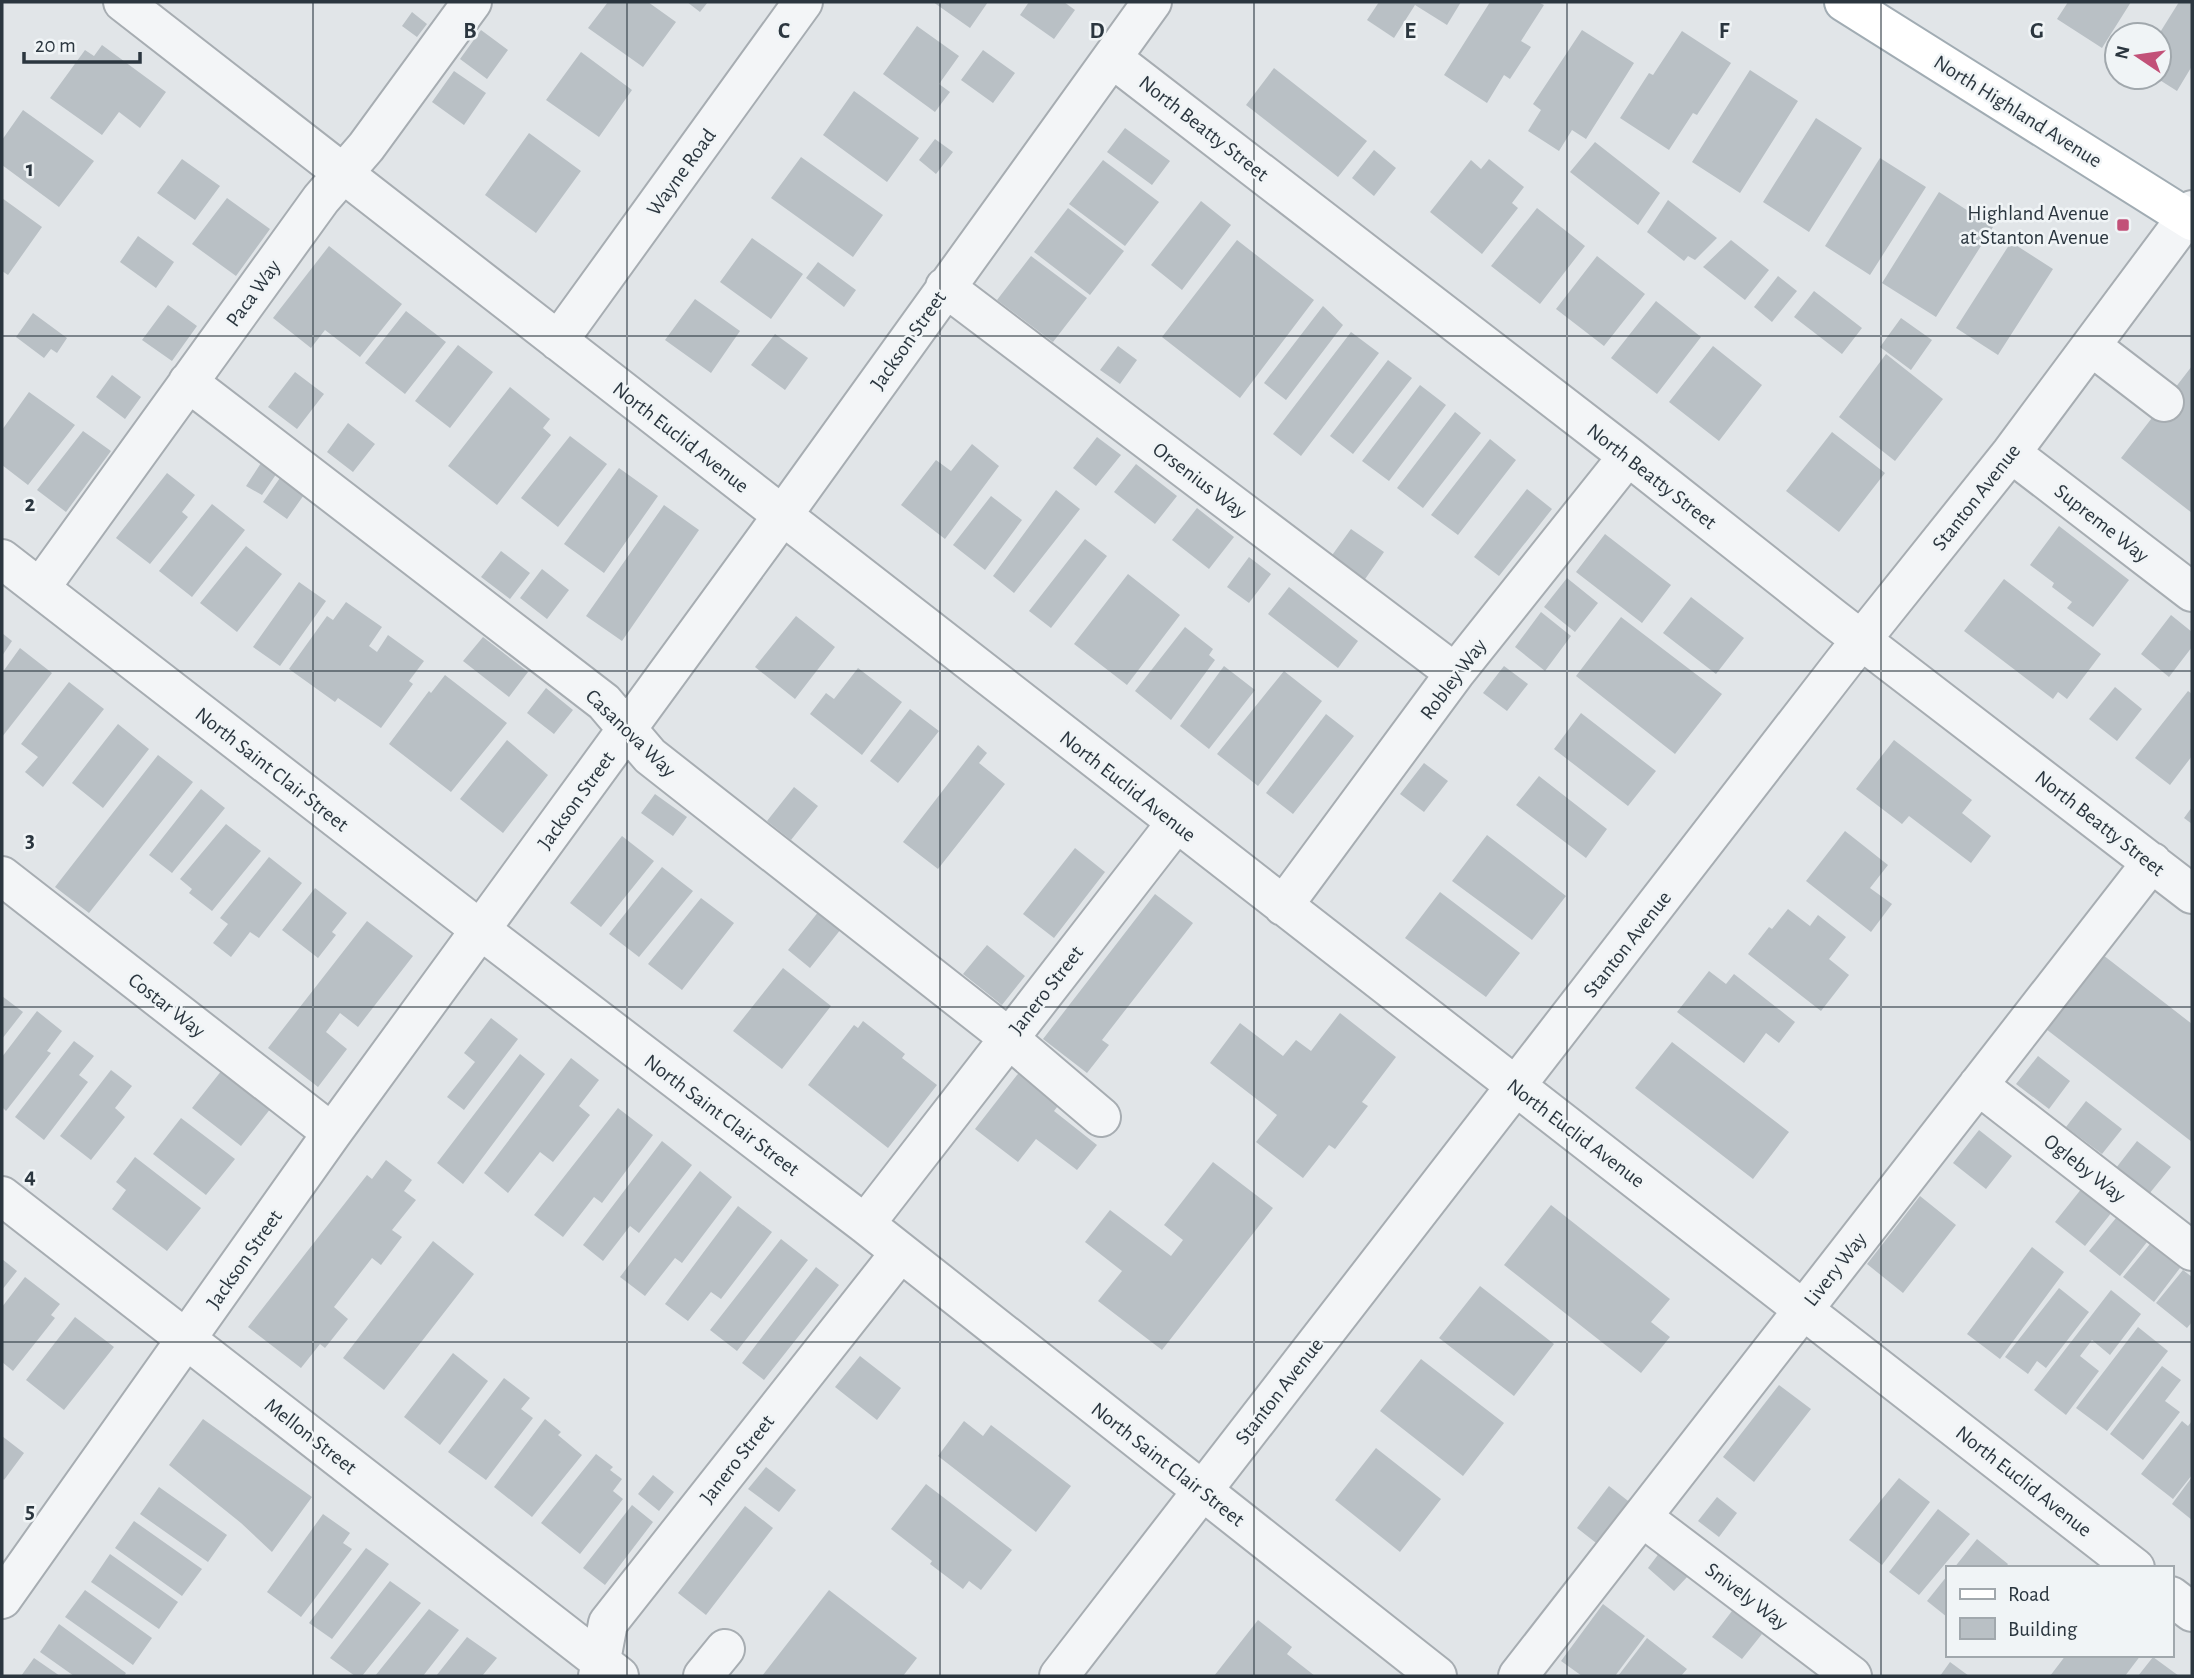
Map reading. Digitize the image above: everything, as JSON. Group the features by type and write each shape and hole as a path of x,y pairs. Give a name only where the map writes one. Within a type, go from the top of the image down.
{"main road":[{"name":"North Highland Avenue","path":"1844,2 2191,216"}],"street":[{"name":"North Euclid Avenue","path":"123,2 2132,1566"},
{"name":"Paca Way","path":"40,588 321,199 366,147 472,2"},
{"name":"Wayne Road","path":"558,341 803,2"},
{"name":"Jackson Street","path":"2,1599 332,1133 783,516 1152,2"},
{"name":"North Beatty Street","path":"1112,58 2192,894"},
{"name":"Stanton Avenue","path":"1059,1676 1862,640 2011,453 2191,216"},
{"name":"Orsenius Way","path":"945,287 1455,673"},
{"path":"2091,346 2164,402"},
{"name":"Casanova Way","path":"188,383 604,702 650,756 1009,1038 1101,1116"},
{"name":"Supreme Way","path":"2011,453 2192,592"},
{"name":"Robley Way","path":"1283,906 1455,673 1628,456"},
{"name":"North Saint Clair Street","path":"2,559 865,1224 1437,1676"},
{"name":"Janero Street","path":"865,1224 1176,823"},
{"name":"Livery Way","path":"1518,1676 2152,862"},
{"name":"Costar Way","path":"2,876 332,1133"},
{"name":"Ogleby Way","path":"1978,1085 2192,1251"},
{"name":"Mellon Street","path":"2,1196 606,1672"},
{"name":"Janero Street","path":"606,1672 608,1623 900,1253"},
{"name":"Snively Way","path":"1642,1517 1852,1676"},
{"path":"2173,1598 2192,1612"}],"building":[{"path":"608,2 648,2 676,22 643,67 588,28"},
{"path":"687,2 708,2 700,12"},
{"path":"933,2 988,2 970,28"},
{"path":"1029,2 1064,2 1075,10 1054,39 1020,15"},
{"path":"1379,2 1461,2 1447,25 1415,5 1394,38 1367,20"},
{"path":"1490,2 1538,2 1544,5 1521,41 1531,47 1510,79 1504,75 1487,103 1444,75"},
{"path":"2068,2 2131,2 2119,21 2103,21 2102,48 2057,19"},
{"path":"2179,2 2192,2 2192,66 2177,91 2173,88 2173,21 2167,21"},
{"path":"412,12 427,24 417,37 402,26"},
{"path":"917,26 959,56 939,84 950,92 935,112 883,74"},
{"path":"481,30 508,50 487,79 460,59"},
{"path":"1582,30 1634,63 1586,139 1572,130 1559,151 1528,131 1541,110 1533,104"},
{"path":"1682,31 1731,63 1697,115 1693,113 1669,150 1620,118 1649,73 1653,75"},
{"path":"102,45 166,92 140,128 119,112 102,135 50,98 85,50 94,56"},
{"path":"983,50 1015,73 993,103 961,80"},
{"path":"581,52 632,90 599,137 546,100"},
{"path":"1274,68 1367,141 1338,177 1246,105"},
{"path":"1750,70 1798,101 1740,193 1692,162"},
{"path":"454,71 486,93 464,125 432,102"},
{"path":"854,91 919,138 887,182 823,135"},
{"path":"23,110 94,161 59,207 2,165 2,140"},
{"path":"1816,118 1862,148 1809,232 1763,202"},
{"path":"1125,128 1170,161 1152,185 1107,152"},
{"path":"529,133 581,171 536,233 485,195"},
{"path":"935,139 953,152 936,174 919,160"},
{"path":"1595,142 1660,193 1638,225 1570,172"},
{"path":"1374,150 1396,168 1374,196 1352,178"},
{"path":"801,157 883,215 853,257 771,198"},
{"path":"1880,158 1926,187 1870,275 1825,246"},
{"path":"182,159 220,186 195,220 157,193"},
{"path":"1489,159 1524,187 1512,203 1518,208 1482,254 1430,212 1471,160 1481,169"},
{"path":"1103,160 1159,202 1125,246 1069,204"},
{"path":"1939,192 1993,227 1936,317 1882,283"},
{"path":"2,198 42,227 8,275 2,271"},
{"path":"227,198 270,229 236,276 192,244"},
{"path":"1668,200 1717,238 1695,260 1688,256 1684,261 1647,232"},
{"path":"1201,201 1231,225 1182,290 1151,265"},
{"path":"1068,208 1124,251 1090,295 1034,252"},
{"path":"1537,208 1585,246 1540,304 1491,266"},
{"path":"138,236 174,262 156,288 120,262"},
{"path":"752,238 803,274 771,319 720,282"},
{"path":"1237,240 1314,300 1240,398 1162,337"},
{"path":"1731,240 1769,270 1745,300 1703,267"},
{"path":"2011,242 2053,269 1998,355 1956,328"},
{"path":"329,246 402,304 360,357 325,330 311,348 273,318"},
{"path":"1031,256 1087,298 1053,342 997,300"},
{"path":"1597,256 1645,294 1604,346 1556,309"},
{"path":"818,262 856,290 844,307 806,278"},
{"path":"1778,276 1797,291 1772,322 1754,307"},
{"path":"1814,291 1862,328 1842,354 1794,317"},
{"path":"695,299 740,331 711,373 665,340"},
{"path":"1656,301 1701,337 1657,394 1611,358"},
{"path":"168,305 197,326 172,361 142,340"},
{"path":"1323,306 1343,325 1286,400 1264,383"},
{"path":"406,311 446,342 405,394 365,363"},
{"path":"33,313 67,338 57,353 51,349 44,358 16,337"},
{"path":"1901,318 1932,340 1911,370 1880,347"},
{"path":"1351,332 1379,353 1301,456 1273,434"},
{"path":"775,334 808,358 785,390 751,365"},
{"path":"458,345 493,372 450,428 415,401"},
{"path":"1118,346 1137,360 1120,384 1100,370"},
{"path":"1713,346 1762,385 1719,441 1669,402"},
{"path":"1886,354 1943,399 1895,461 1839,417"},
{"path":"1388,360 1412,378 1353,454 1330,436"},
{"path":"2192,366 2192,513 2121,458"},
{"path":"295,372 324,394 297,429 268,407"},
{"path":"112,375 141,397 125,419 96,397"},
{"path":"1420,385 1446,405 1389,481 1362,461"},
{"path":"510,387 550,419 543,428 551,435 497,505 448,466"},
{"path":"29,392 75,425 28,485 2,465 2,430"},
{"path":"1455,412 1481,433 1423,508 1397,488"},
{"path":"348,423 375,444 353,472 327,452"},
{"path":"83,431 111,451 66,512 37,490"},
{"path":"1832,432 1885,473 1839,532 1786,491"},
{"path":"570,436 607,464 558,527 521,498"},
{"path":"1097,437 1121,455 1096,486 1073,468"},
{"path":"1490,439 1516,460 1458,535 1431,515"},
{"path":"972,444 999,466 945,539 901,505 936,460 951,471"},
{"path":"261,463 277,473 262,495 246,486"},
{"path":"1136,464 1177,496 1155,524 1114,492"},
{"path":"619,468 658,496 604,573 564,544"},
{"path":"167,473 195,495 182,512 188,517 150,564 116,538"},
{"path":"282,475 306,492 287,519 263,502"},
{"path":"1527,489 1552,509 1499,576 1474,557"},
{"path":"1056,490 1080,509 1014,593 993,576"},
{"path":"991,496 1022,520 985,570 953,545"},
{"path":"212,504 245,530 192,597 159,571"},
{"path":"664,505 699,530 622,641 586,616"},
{"path":"1197,508 1234,537 1209,569 1172,540"},
{"path":"2059,526 2129,580 2093,627 2067,608 2072,602 2052,587 2054,583 2030,565"},
{"path":"1351,529 1384,552 1363,582 1330,558"},
{"path":"1605,534 1671,585 1642,623 1576,572"},
{"path":"1085,539 1107,556 1051,628 1029,611"},
{"path":"246,546 282,574 237,632 200,603"},
{"path":"501,551 530,573 510,599 481,577"},
{"path":"1249,557 1271,574 1249,603 1227,587"},
{"path":"542,569 569,590 547,619 520,598"},
{"path":"1128,574 1180,615 1127,685 1074,644"},
{"path":"1567,578 1598,603 1575,632 1544,607"},
{"path":"2004,579 2101,654 2067,699 2058,692 2053,699 1964,631"},
{"path":"299,582 326,601 280,666 253,647"},
{"path":"1289,587 1358,641 1338,668 1268,614"},
{"path":"1691,597 1744,638 1716,674 1663,633"},
{"path":"346,602 382,627 369,646 377,652 388,635 424,661 409,681 413,684 381,728 338,698 335,702 289,669 327,616 333,620"},
{"path":"1541,612 1571,636 1545,671 1515,647"},
{"path":"2171,615 2192,632 2192,647 2169,677 2141,654"},
{"path":"796,616 835,647 795,699 755,667"},
{"path":"1621,617 1722,694 1675,754 1576,676"},
{"path":"1185,627 1213,649 1209,655 1215,660 1171,720 1135,691"},
{"path":"2,633 12,641 2,656"},
{"path":"483,637 528,672 509,697 463,661"},
{"path":"20,648 52,673 2,737 2,673"},
{"path":"1224,666 1255,690 1209,749 1180,726"},
{"path":"1504,666 1528,684 1507,711 1483,693"},
{"path":"858,668 902,702 862,755 810,714 826,693 834,699"},
{"path":"1284,671 1322,701 1258,786 1217,754"},
{"path":"445,675 507,723 451,792 389,744 429,691 431,693"},
{"path":"69,682 104,709 43,787 25,772 38,757 21,744"},
{"path":"2115,687 2142,709 2117,741 2089,719"},
{"path":"546,688 573,710 554,734 527,713"},
{"path":"2188,691 2192,694 2192,756 2170,785 2135,758"},
{"path":"910,709 939,731 898,783 870,761"},
{"path":"1581,713 1656,771 1628,806 1554,749"},
{"path":"1326,714 1354,736 1293,814 1266,793"},
{"path":"118,724 149,749 103,808 72,783"},
{"path":"507,740 548,775 503,833 460,799"},
{"path":"1894,740 1972,800 1962,813 1991,836 1971,863 1909,816 1902,824 1856,789"},
{"path":"978,745 987,753 979,763 1005,784 938,869 903,842"},
{"path":"158,755 193,782 89,913 55,887"},
{"path":"1424,763 1448,781 1424,812 1400,794"},
{"path":"1539,776 1607,829 1586,858 1516,805"},
{"path":"794,787 818,806 791,840 767,821"},
{"path":"201,789 225,808 172,873 149,855"},
{"path":"655,794 687,817 673,836 641,813"},
{"path":"2192,807 2192,824 2184,818"},
{"path":"226,824 261,851 212,911 189,893 192,889 180,879"},
{"path":"1845,831 1888,865 1870,888 1892,904 1871,932 1806,881"},
{"path":"1487,835 1566,896 1532,940 1452,881"},
{"path":"622,836 654,861 601,927 570,903"},
{"path":"1075,848 1105,872 1054,938 1023,914"},
{"path":"269,857 302,883 259,938 250,932 231,957 213,943 228,924 220,918"},
{"path":"662,867 693,891 639,957 609,934"},
{"path":"315,888 347,913 332,932 336,935 318,958 282,930"},
{"path":"1440,892 1520,953 1486,997 1405,938"},
{"path":"1155,894 1193,923 1102,1040 1109,1045 1087,1073 1043,1039"},
{"path":"701,898 734,923 682,990 648,964"},
{"path":"1788,909 1810,926 1818,915 1846,937 1829,959 1849,975 1821,1011 1748,954 1769,927 1772,929"},
{"path":"819,911 841,929 810,968 788,950"},
{"path":"367,921 413,956 358,1027 340,1013 326,1032 347,1049 318,1087 268,1048"},
{"path":"987,945 1025,976 1002,1005 963,974"},
{"path":"2103,955 2192,1024 2192,1142 2046,1029"},
{"path":"783,968 831,1006 782,1069 733,1031"},
{"path":"1709,971 1726,984 1734,974 1795,1022 1779,1043 1766,1033 1744,1063 1677,1012"},
{"path":"2,996 23,1012 2,1039"},
{"path":"37,1011 62,1031 47,1051 51,1053 6,1111 2,1107 2,1057"},
{"path":"1340,1013 1396,1057 1362,1102 1368,1106 1335,1149 1329,1145 1303,1178 1256,1142 1277,1115 1210,1063 1240,1023 1283,1056 1296,1040 1311,1051"},
{"path":"491,1018 518,1039 464,1110 447,1097 475,1062 464,1053"},
{"path":"863,1021 905,1054 902,1058 937,1085 888,1148 808,1085 854,1025 858,1028"},
{"path":"74,1041 94,1056 79,1075 88,1082 44,1140 15,1117"},
{"path":"1672,1042 1789,1132 1753,1179 1635,1088"},
{"path":"520,1054 545,1074 463,1184 437,1163"},
{"path":"2038,1056 2070,1081 2049,1109 2016,1084"},
{"path":"571,1058 599,1080 579,1106 590,1115 553,1162 540,1152 508,1193 484,1173"},
{"path":"111,1070 132,1086 115,1108 125,1117 91,1160 60,1136"},
{"path":"222,1070 271,1108 241,1146 192,1108"},
{"path":"1021,1070 1061,1102 1054,1111 1097,1145 1077,1170 1036,1139 1018,1162 975,1129"},
{"path":"2086,1101 2122,1129 2102,1154 2066,1127"},
{"path":"618,1108 653,1135 602,1203 594,1197 563,1237 534,1215"},
{"path":"181,1118 235,1159 206,1195 153,1154"},
{"path":"1979,1130 2012,1156 1986,1189 1953,1163"},
{"path":"662,1141 692,1165 639,1233 630,1226 603,1261 583,1245"},
{"path":"2137,1141 2171,1167 2149,1194 2116,1168"},
{"path":"135,1157 201,1208 167,1251 112,1209 126,1190 116,1182"},
{"path":"386,1160 412,1180 404,1191 416,1200 392,1230 402,1237 381,1265 372,1258 334,1307 348,1319 325,1348 320,1344 301,1368 248,1327 367,1175 372,1179"},
{"path":"1213,1162 1273,1208 1162,1350 1098,1301 1122,1271 1085,1242 1110,1210 1171,1256 1183,1240 1164,1225"},
{"path":"700,1171 732,1197 682,1263 675,1258 645,1296 620,1277"},
{"path":"2082,1188 2112,1212 2085,1246 2055,1222"},
{"path":"1920,1196 1956,1225 1903,1293 1867,1264"},
{"path":"1551,1205 1670,1299 1651,1322 1670,1337 1641,1373 1504,1265"},
{"path":"738,1206 772,1232 721,1299 711,1292 688,1321 665,1304"},
{"path":"2116,1218 2147,1242 2120,1276 2089,1251"},
{"path":"781,1239 808,1260 737,1351 710,1330"},
{"path":"433,1241 474,1274 384,1390 343,1358"},
{"path":"2150,1244 2180,1268 2154,1302 2123,1277"},
{"path":"2032,1247 2064,1272 2000,1359 1967,1334"},
{"path":"2,1259 17,1271 2,1290"},
{"path":"816,1267 839,1285 764,1380 742,1363"},
{"path":"2183,1270 2192,1277 2192,1322 2187,1328 2156,1303"},
{"path":"25,1277 60,1304 51,1315 55,1318 13,1371 2,1362 2,1307"},
{"path":"1480,1286 1554,1344 1514,1396 1439,1338"},
{"path":"2059,1288 2089,1312 2046,1368 2037,1361 2028,1374 2005,1357"},
{"path":"2111,1290 2141,1314 2110,1355 2092,1340 2080,1356 2099,1371 2066,1415 2034,1390"},
{"path":"75,1317 114,1347 64,1410 26,1380"},
{"path":"2138,1327 2168,1351 2107,1431 2076,1408"},
{"path":"453,1353 488,1381 440,1445 404,1417"},
{"path":"860,1356 901,1388 877,1420 835,1387"},
{"path":"1421,1359 1504,1423 1463,1476 1380,1411"},
{"path":"2162,1366 2181,1380 2165,1401 2180,1412 2143,1460 2110,1434"},
{"path":"504,1378 530,1398 521,1409 533,1418 486,1480 448,1452"},
{"path":"1779,1385 1811,1409 1754,1482 1723,1457"},
{"path":"203,1419 312,1497 272,1552 241,1523 169,1465"},
{"path":"545,1419 561,1432 558,1435 582,1455 532,1517 494,1487"},
{"path":"964,1421 983,1436 991,1425 1071,1486 1036,1532 938,1456"},
{"path":"2182,1421 2188,1426 2192,1421 2192,1475 2173,1499 2141,1474"},
{"path":"2,1436 24,1453 4,1480 2,1478"},
{"path":"1376,1448 1441,1499 1400,1552 1335,1500"},
{"path":"596,1454 613,1467 610,1470 622,1479 613,1491 623,1499 580,1554 541,1523"},
{"path":"766,1467 796,1490 779,1512 748,1489"},
{"path":"653,1475 674,1492 659,1511 638,1494"},
{"path":"2192,1477 2192,1520 2172,1504"},
{"path":"1899,1478 1930,1502 1882,1565 1849,1540"},
{"path":"926,1484 1012,1550 981,1590 969,1581 963,1589 891,1529"},
{"path":"1609,1486 1632,1504 1600,1546 1577,1528"},
{"path":"159,1487 227,1535 208,1562 140,1514"},
{"path":"1717,1497 1737,1513 1719,1537 1698,1521"},
{"path":"632,1505 653,1522 605,1585 583,1568"},
{"path":"745,1506 773,1528 706,1615 678,1593"},
{"path":"1938,1509 1970,1534 1919,1595 1889,1572"},
{"path":"323,1514 350,1533 343,1543 352,1549 301,1617 267,1592"},
{"path":"134,1521 202,1569 182,1596 115,1548"},
{"path":"1977,1539 2008,1564 2006,1566 1956,1566"},
{"path":"366,1548 389,1564 332,1639 309,1623"},
{"path":"1660,1552 1688,1576 1674,1591 1648,1568"},
{"path":"110,1554 178,1602 159,1629 91,1582"},
{"path":"1946,1577 1946,1616 1927,1601"},
{"path":"390,1581 421,1603 362,1676 355,1676 330,1658"},
{"path":"85,1590 152,1638 133,1665 65,1617"},
{"path":"829,1590 917,1658 903,1676 762,1676"},
{"path":"1603,1604 1645,1636 1615,1676 1582,1676 1561,1661"},
{"path":"429,1609 459,1630 423,1676 375,1676"},
{"path":"1732,1611 1762,1634 1742,1659 1712,1637"},
{"path":"1258,1620 1292,1647 1287,1654 1315,1676 1214,1676"},
{"path":"59,1624 126,1673 124,1676 74,1676 40,1652"},
{"path":"467,1637 497,1658 482,1676 436,1676"},
{"path":"1647,1638 1687,1669 1681,1676 1618,1676"},
{"path":"2064,1657 2139,1657 2125,1676 2050,1676"},
{"path":"2153,1657 2179,1676 2138,1676"},
{"path":"34,1658 60,1676 21,1676"},
{"path":"1950,1662 1969,1676 1940,1676"}],"place":[{"name":"Highland Avenue at Stanton Avenue","path":"2123,225"}]}
